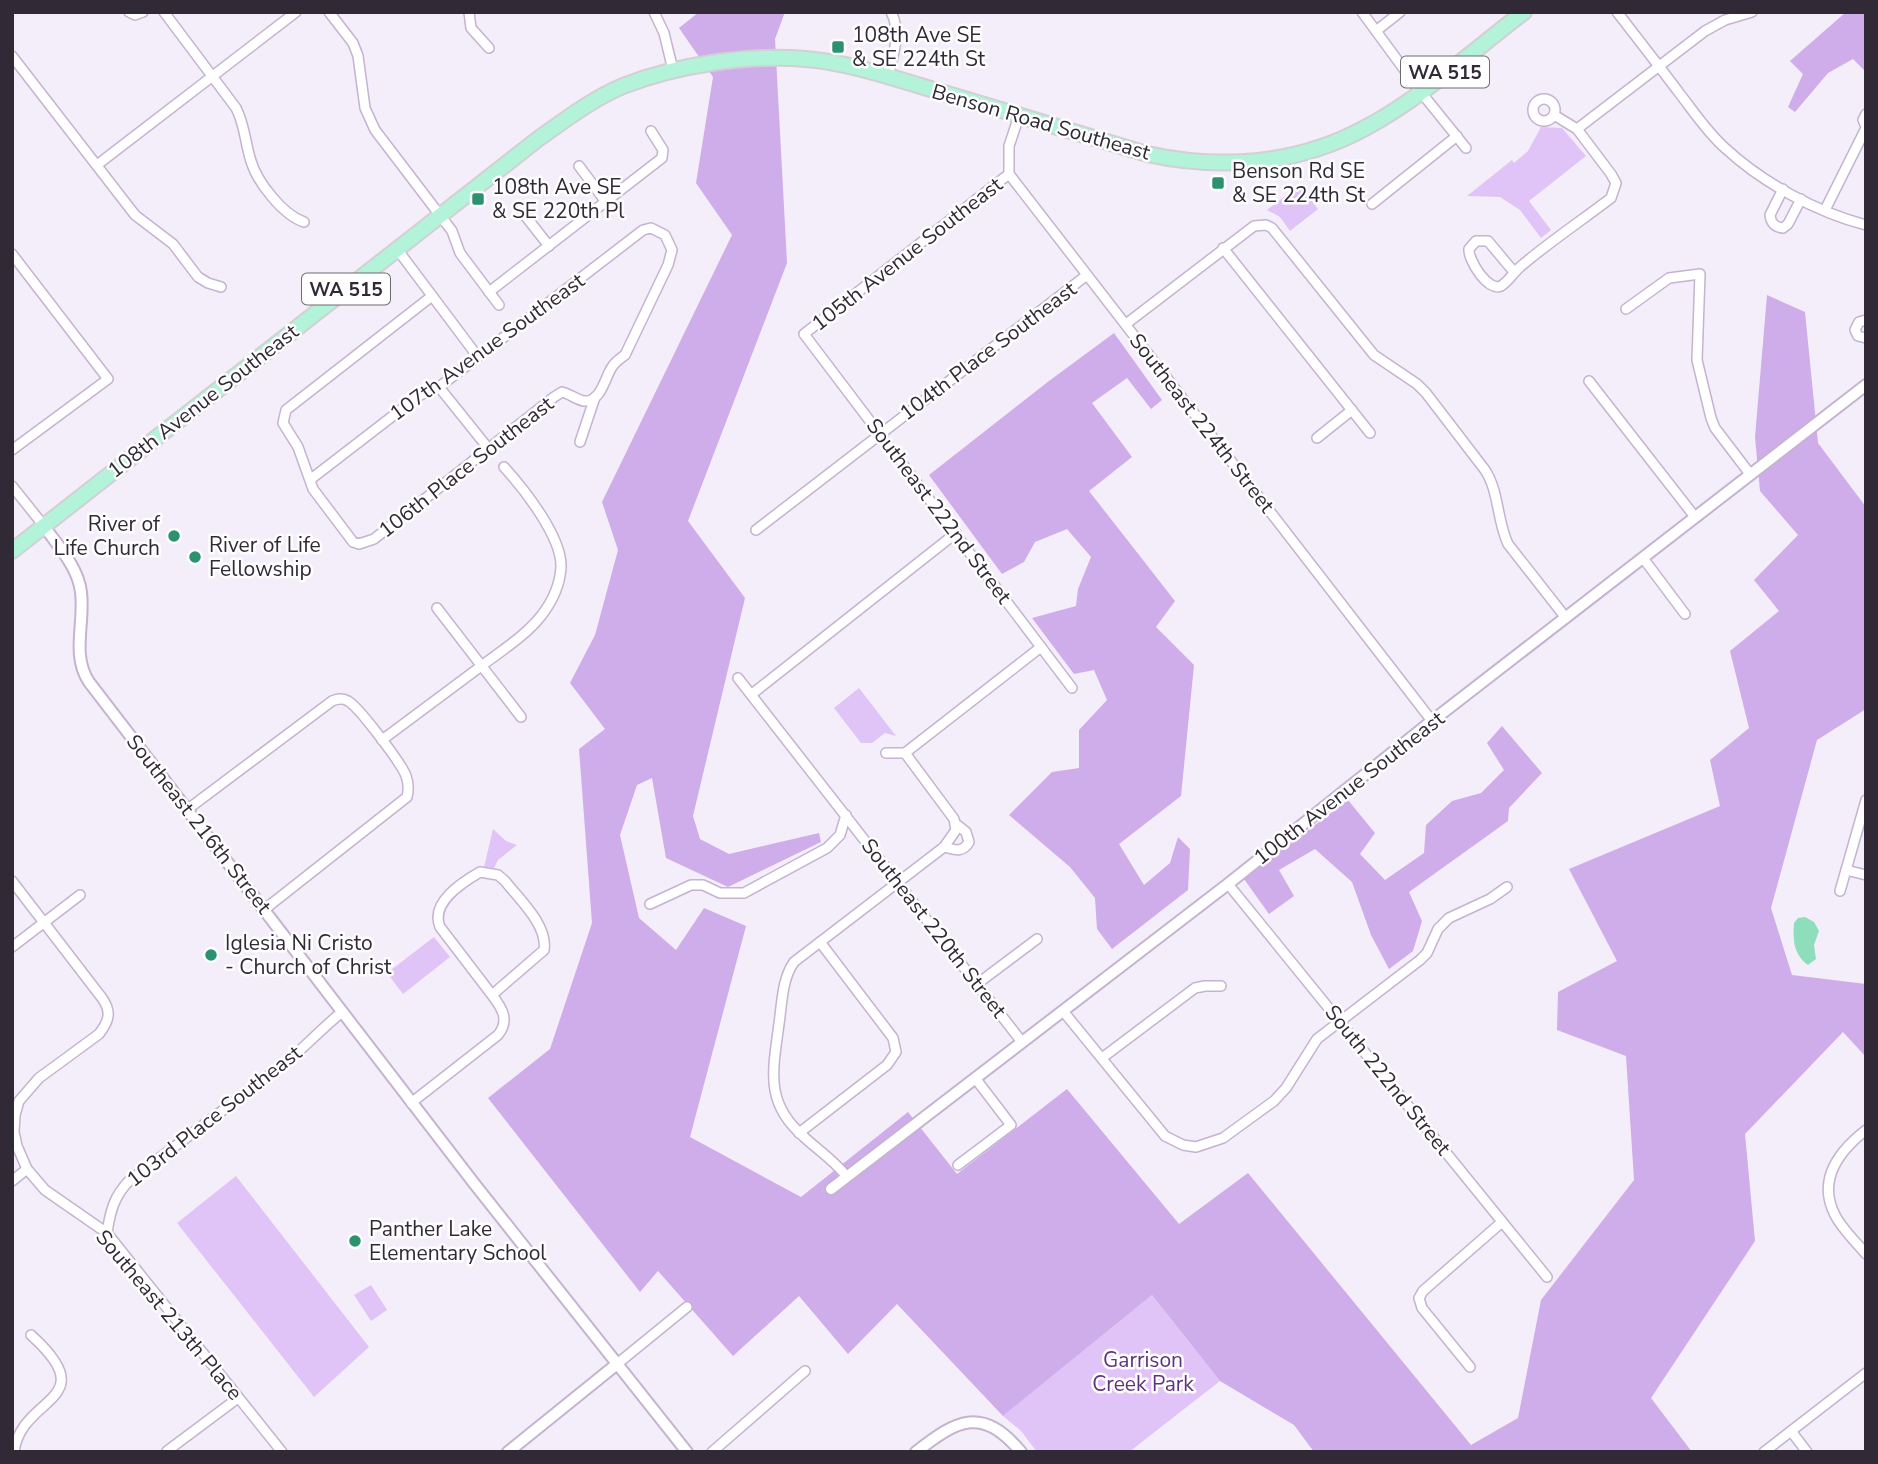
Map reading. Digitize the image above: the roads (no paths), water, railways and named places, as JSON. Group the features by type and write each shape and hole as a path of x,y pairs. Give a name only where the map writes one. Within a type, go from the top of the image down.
{"main road":[{"name":"WA 515","path":"1420,91 1524,12"},
{"name":"Benson Road Southeast","path":"673,70 750,59 823,61 888,76 1147,154 1183,162 1219,164 1259,162 1339,141 1365,128 1420,91"},
{"name":"108th Avenue Southeast","path":"12,551 538,139 599,98 624,86 673,70"}],"street":[{"path":"129,12 135,15 142,12"},
{"path":"164,12 241,116 250,158 260,179 288,215 304,222"},
{"path":"97,165 296,12"},
{"path":"329,12 353,43 358,56 365,108 375,130 452,231 460,253 499,306"},
{"path":"469,12 471,28 489,48"},
{"path":"654,12 664,33 673,70"},
{"path":"888,76 896,45 895,24 891,12"},
{"path":"1362,12 1466,148"},
{"path":"1376,31 1400,12"},
{"path":"1617,12 1705,127 1725,148 1801,199 1866,225"},
{"path":"1577,129 1714,25 1752,12"},
{"path":"12,56 135,215 173,244 198,277 221,286"},
{"path":"1825,210 1866,127 1863,120 1866,114"},
{"path":"1514,272 1488,241 1476,242 1469,249 1469,259 1492,286 1500,286 1514,272 1611,198 1615,191 1616,183 1611,174 1577,129 1554,115"},
{"path":"1009,174 1009,146 1019,116"},
{"path":"489,292 662,158 663,150 651,131"},
{"path":"1372,204 1457,136"},
{"path":"579,166 606,202"},
{"name":"Southeast 224th Street","path":"1009,174 1432,721"},
{"name":"105th Avenue Southeast","path":"804,334 1009,174"},
{"path":"1783,189 1770,215 1777,228 1788,224 1801,199"},
{"path":"523,213 548,246"},
{"path":"1126,324 1254,226 1266,225 1277,231 1374,355 1426,393 1485,470 1492,482 1508,544 1566,618"},
{"name":"107th Avenue Southeast","path":"311,479 420,395 439,387 643,230 651,228 666,234 672,250 668,265 625,355 613,365 601,391 595,396"},
{"path":"1223,248 1370,433"},
{"path":"397,249 478,357"},
{"path":"12,254 108,379 12,450"},
{"path":"1626,309 1670,278 1700,274 1697,360 1711,418 1715,428 1750,474"},
{"name":"104th Place Southeast","path":"756,530 1087,275"},
{"path":"311,479 298,447 283,423 286,410 432,296"},
{"path":"1866,320 1859,322 1855,330 1860,337 1866,338"},
{"name":"Southeast 222nd Street","path":"804,334 1072,688"},
{"path":"1589,381 1695,517"},
{"name":"100th Avenue Southeast","path":"831,1189 1228,884 1432,721 1866,385"},
{"path":"439,387 488,448"},
{"name":"106th Place Southeast","path":"311,479 313,489 353,542 359,544 374,539 562,393 572,394 583,401 595,396"},
{"path":"580,442 595,396"},
{"path":"1317,438 1352,410"},
{"path":"382,740 531,626 554,595 561,566 559,549 518,482 504,467"},
{"path":"12,486 44,526"},
{"name":"Southeast 216th Street","path":"44,526 78,579 81,593 79,653 84,674 411,1102 687,1452"},
{"path":"752,694 957,533"},
{"path":"1643,558 1685,614"},
{"path":"437,608 521,717"},
{"path":"886,753 905,753 1041,647"},
{"name":"Southeast 220th Street","path":"738,678 1022,1042"},
{"path":"188,809 323,705 340,699 348,701 382,740 404,770 409,787 407,797 265,909"},
{"path":"905,753 969,837 967,845 957,851 944,847"},
{"path":"1840,891 1866,800"},
{"name":"Southeast 220th Street","path":"650,904 691,885 703,885 720,893 744,893 827,848 840,835 846,815"},
{"path":"847,1177 834,1161 799,1133 781,1111 772,1084 788,972 794,962 944,847 955,834 957,824"},
{"path":"1846,870 1866,875"},
{"path":"411,1102 504,1028 504,1013 440,927 437,916 442,902 480,872 501,876 539,925 545,945 541,954 492,995"},
{"path":"12,881 45,923"},
{"name":"South 222nd Street","path":"1228,884 1547,1277"},
{"path":"1063,1011 1165,1136 1182,1145 1196,1147 1223,1138 1274,1101 1286,1088 1313,1043 1339,1019 1420,960 1427,953 1438,929 1449,918 1489,900 1507,887"},
{"path":"12,947 80,895"},
{"name":"Southeast 213th Place","path":"45,923 108,1006 110,1015 99,1034 39,1078 19,1101 14,1132 27,1169 45,1190 107,1233 282,1452"},
{"path":"978,984 1037,939"},
{"path":"799,1133 887,1065 893,1059 896,1045 820,942"},
{"path":"1102,1058 1195,988 1221,986"},
{"name":"103rd Place Southeast","path":"107,1233 114,1201 129,1181 283,1065 301,1050 317,1031 342,1012"},
{"path":"958,1165 1011,1125 975,1078"},
{"path":"1866,1130 1848,1144 1835,1160 1828,1184 1836,1217 1866,1254"},
{"path":"12,1181 27,1169"},
{"path":"1469,1367 1422,1308 1419,1298 1423,1291 1502,1222"},
{"path":"508,1452 687,1307"},
{"path":"14,1452 15,1442 24,1423 55,1396 62,1379 56,1361 31,1335"},
{"path":"712,1452 805,1371"},
{"path":"1764,1452 1866,1373"},
{"path":"167,1451 238,1398"},
{"path":"916,1452 951,1427 980,1422 1003,1432 1021,1452"},
{"path":"1791,1431 1807,1452"}],"place":[{"name":"108th Ave SE & SE 224th St","path":"838,47"},
{"name":"Benson Rd SE & SE 224th St","path":"1218,183"},
{"name":"108th Ave SE & SE 220th Pl","path":"478,199"},
{"name":"River of Life Church","path":"174,536"},
{"name":"River of Life Fellowship","path":"195,557"},
{"name":"Iglesia Ni Cristo - Church of Christ","path":"211,955"},
{"name":"Panther Lake Elementary School","path":"355,1241"}],"park label":[{"name":"Garrison Creek Park","path":"1143,1372"}]}
